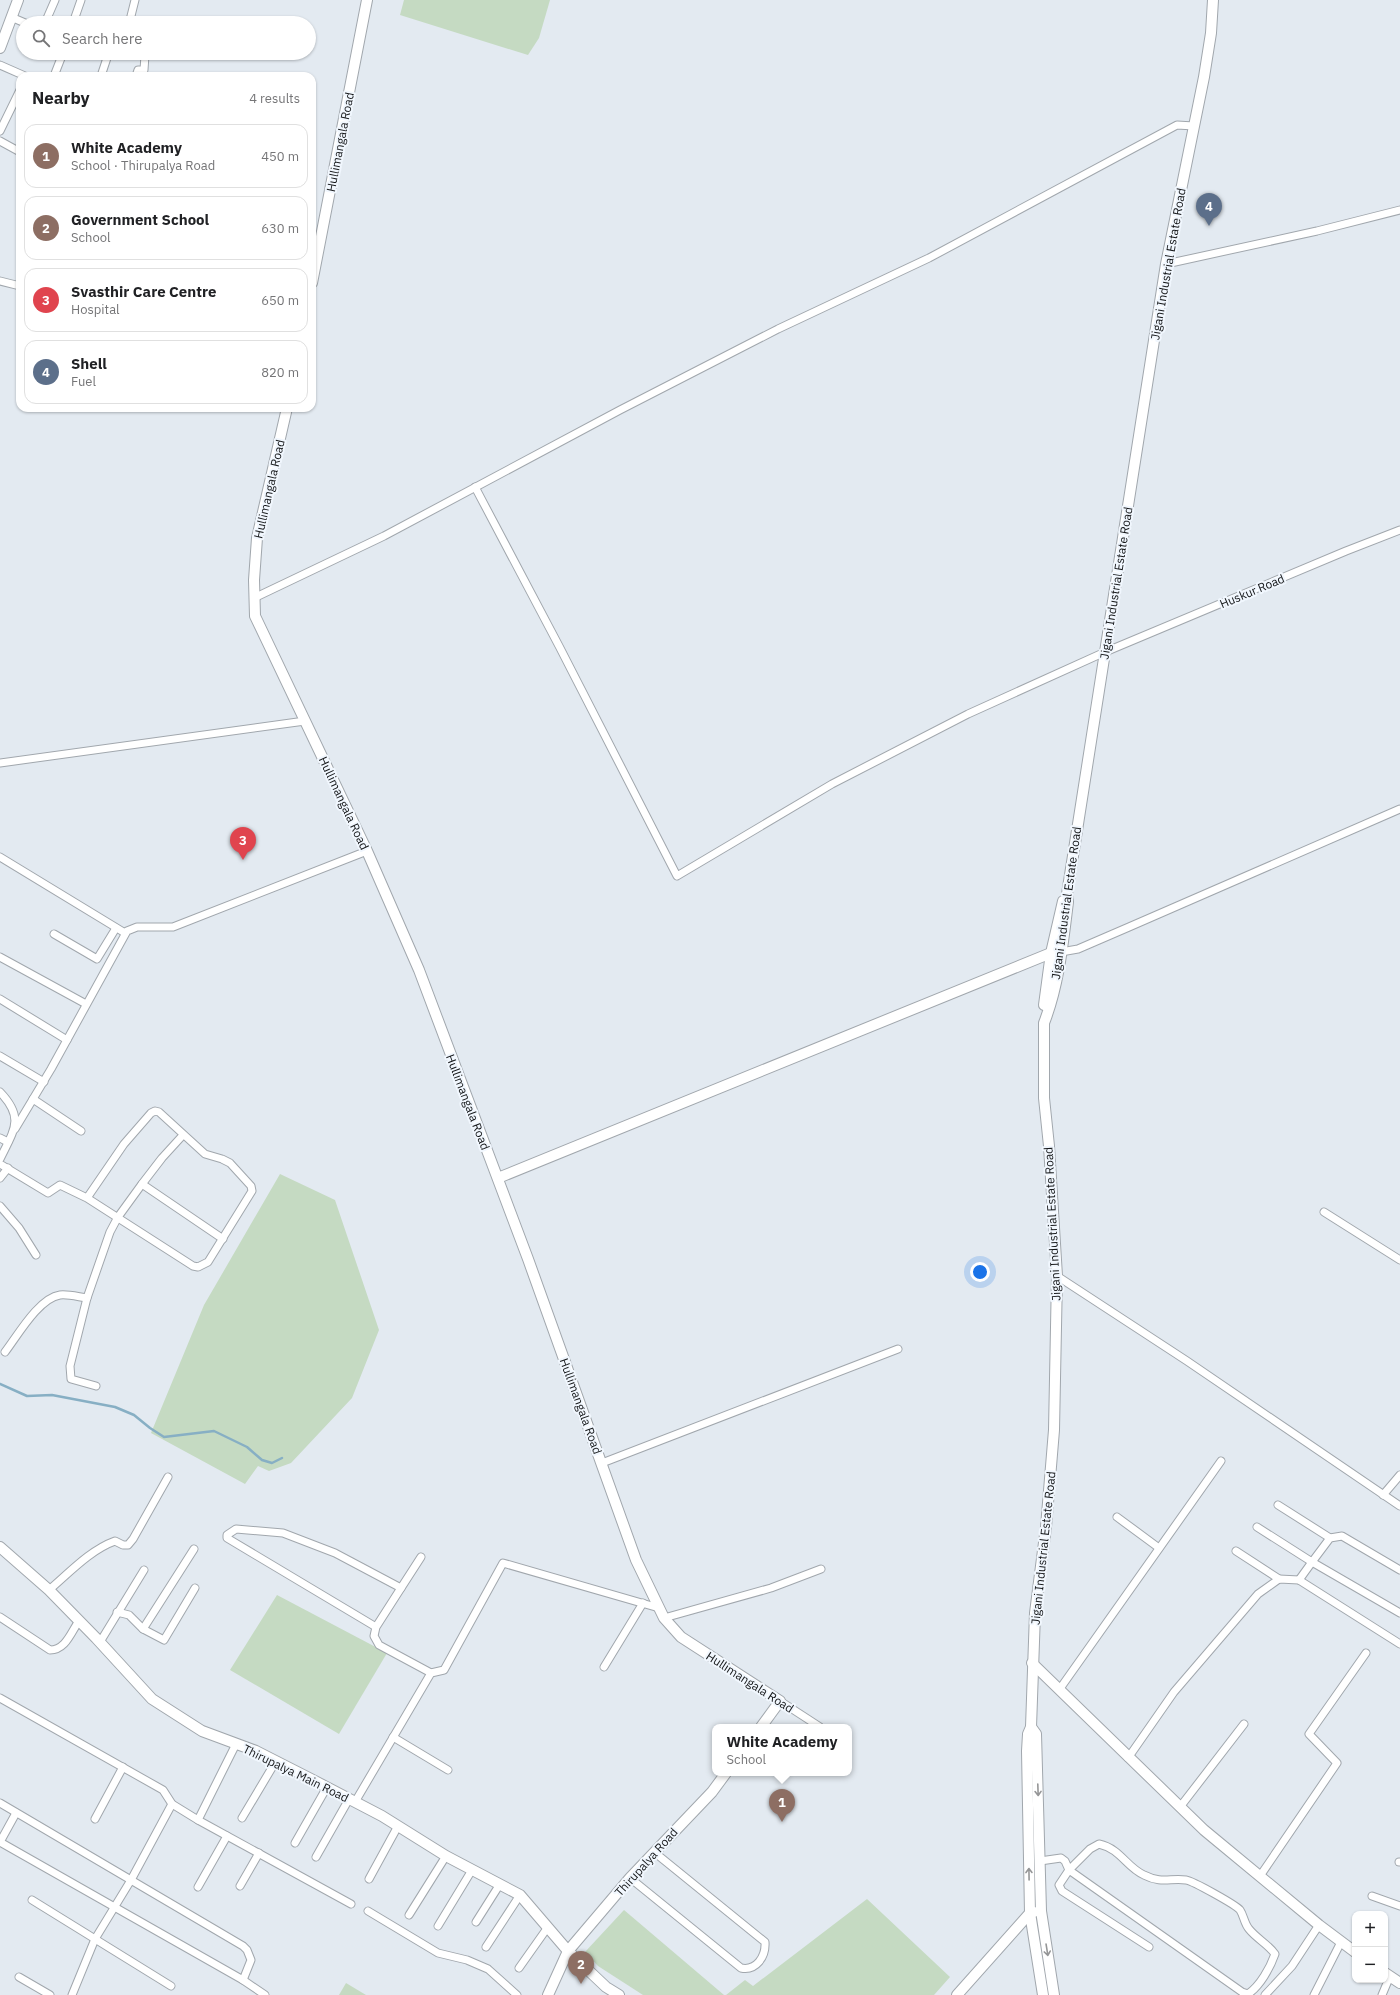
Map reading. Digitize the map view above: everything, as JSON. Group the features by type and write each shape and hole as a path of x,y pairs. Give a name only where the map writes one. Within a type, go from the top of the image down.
{"street":[{"path":"0,48 18,0"},
{"path":"48,16 55,0"},
{"path":"76,16 81,0"},
{"path":"131,16 135,0"},
{"name":"Hullimangala Road","path":"316,262 367,0"},
{"name":"Jigani Industrial Estate Road","path":"1054,1995 1042,1911 1036,1734 1031,1727 1032,1663 1035,1613 1046,1527 1054,1430 1057,1276 1049,1146 1044,1098 1044,1023 1049,1012 1061,952 1068,902 1067,894 1166,264 1211,33 1213,0"},
{"path":"11,17 16,19"},
{"path":"56,72 60,60"},
{"path":"102,72 106,60"},
{"path":"137,72 138,70 144,70 145,60"},
{"path":"0,65 16,72"},
{"path":"0,131 16,98"},
{"path":"254,598 384,536 620,410 778,329 929,258 1177,125 1194,126"},
{"path":"0,141 16,150"},
{"path":"1166,264 1318,231 1400,210"},
{"path":"0,280 16,285"},
{"name":"Hullimangala Road","path":"286,412 257,538 254,616 367,851 419,970 452,1062 498,1178 636,1560 664,1618 680,1637 815,1724"},
{"name":"Huskur Road","path":"475,487 559,646 677,876 832,784 968,714 1105,652 1346,551 1400,530"},
{"path":"0,763 305,720"},
{"path":"1061,952 1078,949 1400,810"},
{"path":"0,1159 15,1128 44,1082 125,933 132,928 137,927 166,929 173,927 367,851"},
{"path":"0,857 125,933"},
{"path":"1044,1023 1043,1010 1050,953 1062,905 1067,894"},
{"path":"54,934 97,959 116,928"},
{"path":"498,1178 1050,953"},
{"path":"0,957 86,1004"},
{"path":"0,999 67,1040"},
{"path":"0,1056 44,1082"},
{"path":"0,1092 14,1111 15,1128"},
{"path":"33,1100 80,1130"},
{"path":"0,1164 48,1193 60,1185 87,1198 193,1266 198,1267 208,1262 250,1197 252,1191 251,1186 228,1161 205,1154 159,1112 155,1111 151,1113 124,1144 87,1198"},
{"path":"96,1386 71,1379 70,1366 87,1298 103,1249 118,1217 162,1158 184,1135"},
{"path":"0,1138 8,1142"},
{"path":"0,1178 8,1168"},
{"path":"142,1184 223,1239"},
{"path":"0,1206 19,1228 36,1256"},
{"path":"1324,1212 1400,1260"},
{"path":"1057,1276 1187,1361 1400,1506"},
{"path":"5,1352 38,1309 52,1297 61,1294 87,1298"},
{"path":"602,1463 898,1350"},
{"path":"1059,1690 1221,1461"},
{"path":"1383,1495 1400,1475"},
{"path":"49,1590 86,1558 107,1544 115,1542 128,1545 133,1539 168,1476"},
{"path":"1278,1505 1330,1538 1342,1536 1400,1570"},
{"path":"1117,1516 1159,1548"},
{"path":"1257,1527 1312,1562 1400,1613"},
{"path":"376,1627 227,1538 227,1535 236,1529 283,1533 335,1553 401,1588"},
{"path":"1299,1580 1330,1538"},
{"name":"Thirupalya Main Road","path":"0,1547 49,1590 100,1642 152,1699 202,1731 276,1761 352,1800 398,1826 446,1856 520,1895 568,1952 606,1988 619,1995"},
{"path":"143,1628 194,1549"},
{"path":"1236,1551 1279,1579 1299,1580 1400,1644"},
{"path":"421,1558 376,1627 374,1636 379,1645 431,1673 444,1670 503,1563 659,1608"},
{"path":"664,1618 771,1588 821,1569"},
{"path":"100,1642 144,1570"},
{"path":"1128,1758 1174,1692 1258,1594 1279,1579"},
{"path":"117,1612 129,1615 143,1628 164,1640 194,1588"},
{"path":"604,1667 643,1603"},
{"path":"0,1617 50,1650 55,1650 64,1645 78,1621"},
{"path":"1260,1876 1336,1763 1309,1734 1366,1653"},
{"path":"1032,1663 1128,1758 1204,1830 1319,1926 1352,1950"},
{"path":"316,1857 393,1737 431,1673"},
{"path":"0,1698 163,1790 172,1804 198,1820 351,1904"},
{"path":"763,1724 780,1701"},
{"path":"1180,1807 1244,1724"},
{"path":"1031,1727 1028,1734 1027,1751 1030,1913 1043,1995"},
{"path":"393,1737 448,1770"},
{"path":"198,1820 236,1744"},
{"path":"242,1818 276,1761"},
{"path":"95,1819 123,1767"},
{"name":"Thirupalya Road","path":"568,1952 630,1878 712,1792 724,1776"},
{"path":"295,1843 327,1787"},
{"path":"0,1803 244,1946 251,1960 243,1980"},
{"path":"72,1995 95,1938 131,1880 172,1804"},
{"path":"16,1813 0,1842 243,1980 265,1995"},
{"path":"369,1879 398,1826"},
{"path":"198,1887 228,1836"},
{"path":"1040,1861 1061,1858 1065,1861 1069,1870 1242,1992 1248,1994 1254,1990 1272,1964 1275,1954 1271,1948 1249,1930 1243,1921 1240,1910 1232,1904 1187,1880 1160,1881 1142,1875 1110,1847 1099,1844 1090,1849 1069,1870 1059,1885 1062,1891 1149,1947"},
{"path":"630,1878 741,1968 747,1969 754,1967 764,1956 765,1942 654,1852"},
{"path":"240,1886 259,1853"},
{"path":"409,1915 446,1856"},
{"path":"438,1926 472,1870"},
{"path":"476,1922 500,1884"},
{"path":"486,1947 520,1895"},
{"path":"1372,1896 1400,1906"},
{"path":"32,1900 171,1986"},
{"path":"368,1911 438,1954 468,1960 488,1969 517,1995"},
{"path":"957,1995 1030,1913 1042,1911"},
{"path":"1265,1995 1292,1966 1319,1926"},
{"path":"519,1968 548,1927"},
{"path":"1314,1995 1341,1942"},
{"path":"548,1995 568,1952"},
{"path":"1388,1975 1400,1983"},
{"path":"19,1977 50,1995"},
{"path":"1382,1995 1386,1983"}],"green space":[{"path":"404,0 550,0 539,38 528,55 400,15"},
{"path":"280,1174 335,1200 379,1330 352,1398 291,1463 269,1471 258,1466 245,1484 151,1433 204,1305"},
{"path":"277,1595 387,1653 339,1734 230,1670"},
{"path":"867,1899 950,1977 934,1995 726,1995 745,1980 753,1986"},
{"path":"624,1910 724,1995 643,1995 598,1966 585,1952"},
{"path":"346,1983 366,1995 339,1995"}],"waterway":[{"path":"0,1384 27,1396 52,1395 115,1407 134,1415 164,1437 214,1431 247,1447 262,1460 272,1463 282,1458"}],"place":[{"name":"Shell","path":"1209,226"},
{"name":"Svasthir Care Centre","path":"243,860"},
{"name":"White Academy","path":"782,1822"},
{"name":"Government School","path":"581,1984"}]}
